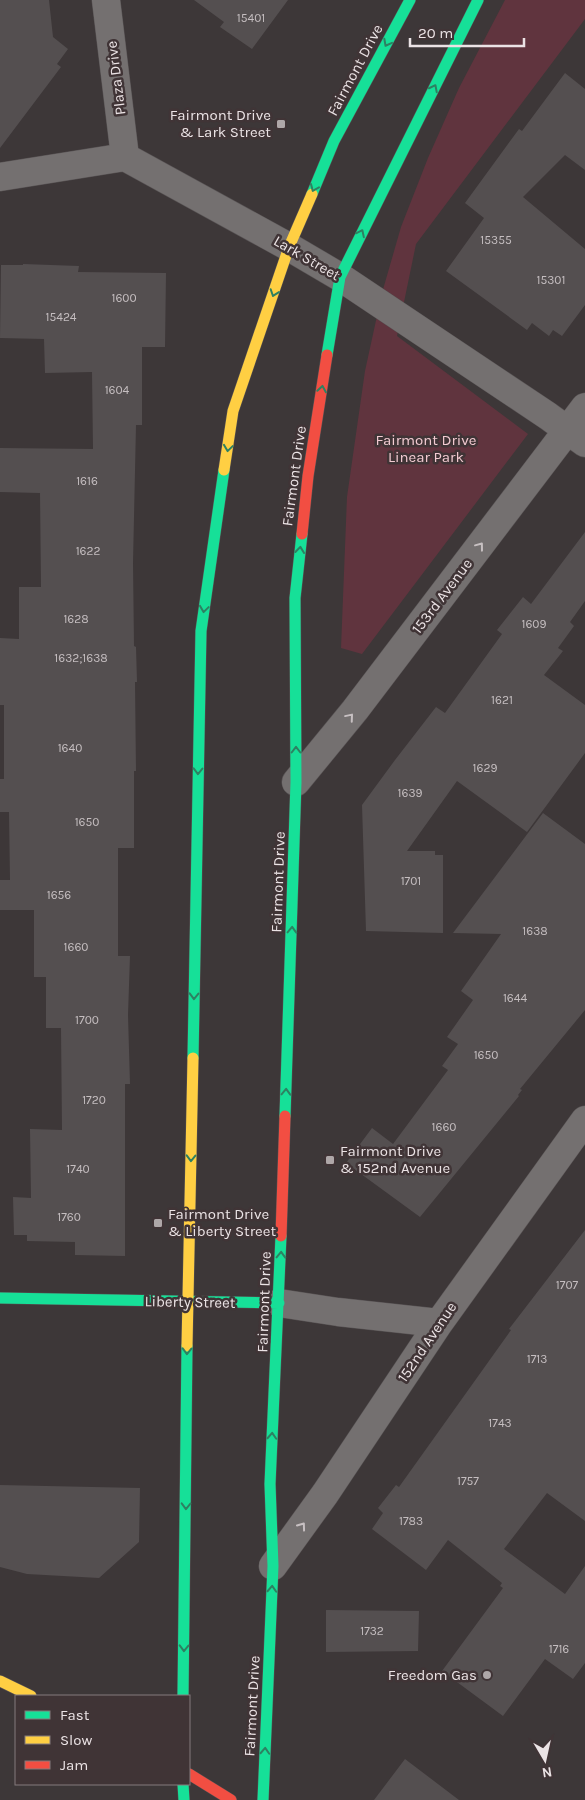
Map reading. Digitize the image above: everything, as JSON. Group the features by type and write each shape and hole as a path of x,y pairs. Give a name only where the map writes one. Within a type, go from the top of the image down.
{"main road":[{"name":"Fairmont Drive","path":"183,1695 188,1302 201,631 233,411 289,246 334,141 410,0"},
{"name":"Fairmont Drive","path":"263,1800 273,1566 270,1484 279,1303 296,782 295,598 308,476 340,277 478,0"},
{"name":"Liberty Street","path":"0,1298 279,1303"},
{"path":"0,1680 29,1695"},
{"path":"190,1775 231,1800"},
{"path":"183,1785 184,1800"}],"street":[{"name":"Plaza Drive","path":"106,0 125,157"},
{"path":"0,177 125,157"},
{"name":"Lark Street","path":"125,157 289,246 340,277 577,437"},
{"name":"153rd Avenue","path":"296,782 577,437 585,407"},
{"name":"152nd Avenue","path":"273,1566 325,1494 439,1323 585,1120"},
{"name":"Liberty Street","path":"279,1303 338,1312 439,1323"}],"green space":[{"name":"Fairmont Drive Linear Park","path":"505,0 585,0 585,19 416,244 397,336 528,434 362,654 341,648 347,497 365,371 382,293 401,227 428,158 459,88"}],"building":[{"path":"0,0 49,0 53,37 68,49 57,64 61,67 0,148"},
{"path":"194,0 288,0 252,49 220,27 224,22"},
{"path":"565,73 585,89 585,170 565,155 523,197 585,249 585,305 562,336 553,330 549,336 532,323 527,330 446,271 484,218 465,203 519,129 522,131"},
{"path":"1,265 79,266 78,272 166,273 165,347 142,347 142,425 136,425 133,563 134,646 136,647 137,682 135,682 136,771 134,771 134,848 118,848 118,956 130,956 128,1015 130,1084 125,1084 125,1256 75,1255 75,1242 27,1241 27,1235 14,1235 13,1197 31,1198 30,1129 62,1130 61,1028 46,1028 46,977 34,977 34,910 0,910 0,880 10,880 9,812 0,812 0,779 4,779 4,705 0,705 0,638 19,639 19,587 41,587 40,493 0,492 0,448 93,449 92,372 45,373 44,339 0,338"},
{"path":"585,532 585,601 570,622 574,626 558,648 563,651 544,675 585,705 585,753 527,832 457,781 407,851 435,851 435,855 443,855 443,933 366,931 362,805 436,707 445,713 502,634 497,630 523,597 531,604"},
{"path":"543,813 585,844 585,1010 520,1089 522,1090 519,1096 420,1217 346,1163 372,1128 393,1144 448,1070 442,1066 458,1044 447,1037 473,1000 461,991 501,934 453,933"},
{"path":"585,1230 585,1521 547,1493 504,1549 565,1594 585,1566 585,1663 573,1679 545,1659 503,1716 442,1671 503,1588 500,1586 502,1583 448,1540 426,1570 372,1529 383,1513 378,1508 396,1485 399,1487 511,1330 509,1329"},
{"path":"0,1485 140,1488 139,1542 99,1578 27,1574 0,1567"},
{"path":"326,1610 419,1611 418,1651 326,1652"},
{"path":"405,1759 459,1800 374,1800"}],"traffic: fast":[{"path":"312,194 334,141 410,0"},
{"path":"327,355 340,277 478,0"},
{"path":"193,1058 201,631 224,470"},
{"path":"285,1116 296,782 295,598 302,534"},
{"path":"263,1800 273,1566 270,1484 281,1236"},
{"path":"0,1298 279,1303"},
{"path":"183,1695 187,1346"},
{"path":"183,1785 184,1800"}],"traffic: slow":[{"path":"224,470 233,411 289,247 312,194"},
{"path":"187,1346 193,1058"},
{"path":"0,1681 29,1695"}],"traffic: jam":[{"path":"302,534 308,476 327,355"},
{"path":"281,1236 285,1116"},
{"path":"190,1775 231,1800"}],"place":[{"name":"Fairmont Drive & Lark Street","path":"281,124"},
{"name":"Fairmont Drive & 152nd Avenue","path":"330,1160"},
{"name":"Fairmont Drive & Liberty Street","path":"158,1223"},
{"name":"Freedom Gas","path":"487,1675"}]}
